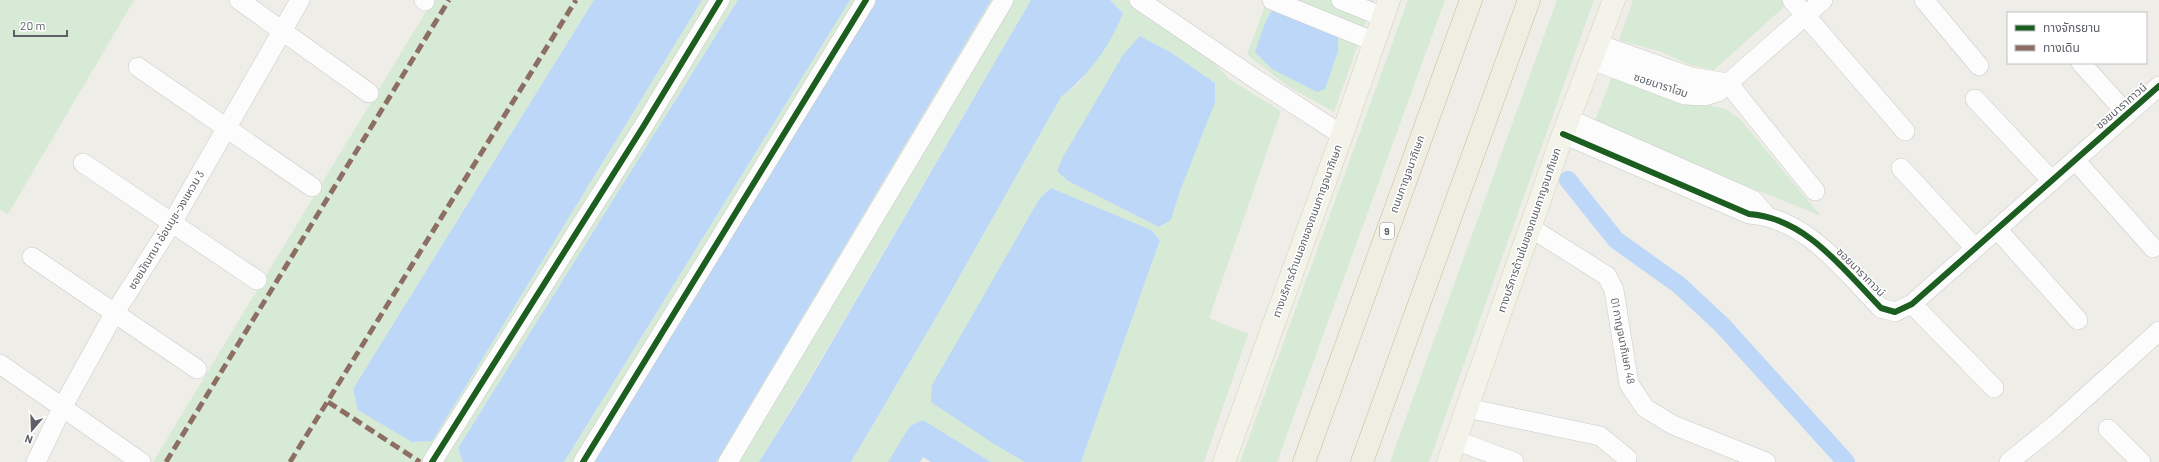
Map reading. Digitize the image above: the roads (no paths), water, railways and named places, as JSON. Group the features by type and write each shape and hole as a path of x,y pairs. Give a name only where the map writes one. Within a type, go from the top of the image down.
{"highway":[{"name":"ถนนกาญจนาภิเษก","path":"1304,462 1471,0"},
{"path":"1362,462 1529,0"}],"main road":[{"name":"ทางบริการด้านในของถนนกาญจนาภิเษก","path":"1448,462 1566,126 1614,0"},
{"name":"ทางบริการด้านนอกของถนนกาญจนาภิเษก","path":"1224,462 1386,9"}],"street":[{"path":"239,0 369,93"},
{"name":"ซอยมัณฑนา อ่อนนุช-วงแหวน 3","path":"36,462 62,408 114,314 172,223 300,0"},
{"path":"432,462 643,127 720,0"},
{"path":"583,462 866,0"},
{"path":"728,462 1004,0"},
{"path":"1139,0 1254,78 1342,135"},
{"path":"1272,0 1375,42"},
{"path":"1341,0 1386,9"},
{"path":"1792,0 1905,132"},
{"path":"1815,191 1728,83 1823,0"},
{"path":"1924,0 1979,66"},
{"name":"ซอยนาราโฮม","path":"1595,52 1691,77 1728,83"},
{"path":"2082,64 2127,114"},
{"path":"138,67 312,187"},
{"name":"ซอยนาราทาวน์","path":"1566,126 1753,200 1766,215 1788,223 1814,239 1881,308 1895,312 1912,304 2127,114 2156,93"},
{"path":"1975,99 2052,180"},
{"path":"2075,160 2153,248"},
{"path":"83,163 257,280"},
{"path":"1901,168 1975,248"},
{"name":"01 กาญจนาภิเษก 48","path":"1531,228 1607,276 1614,290 1629,384 1645,408 1673,425 1766,462"},
{"path":"1997,229 2078,320"},
{"path":"32,257 197,369"},
{"path":"1912,304 1994,388"},
{"path":"2009,462 2055,425 2159,331"},
{"path":"0,364 141,462"},
{"path":"1467,408 1600,436 1627,458"},
{"path":"2108,429 2140,462"},
{"path":"1455,440 1514,462"}],"water":[{"path":"594,0 702,0 432,441 412,442 358,410 353,389"},
{"path":"738,0 850,0 564,462 463,462 458,448"},
{"path":"875,0 991,0 716,462 593,462"},
{"path":"1031,0 1110,0 1123,13 1112,37 1098,59 1081,79 1061,97 945,302 851,462 759,462 805,388"},
{"path":"1273,8 1338,35 1338,51 1325,89 1317,92 1272,69 1255,52 1265,23"},
{"path":"1140,36 1172,53 1215,83 1215,102 1180,191 1171,220 1159,227 1068,181 1057,171 1063,157 1123,55"},
{"path":"1051,188 1151,230 1160,240 1081,462 1025,462 994,444 931,402 932,385 1040,198"},
{"path":"923,420 991,462 931,462 923,457 920,462 888,462 910,426"}],"waterway":[{"path":"1568,180 1616,240 1679,285 1722,325 1846,462"}]}
